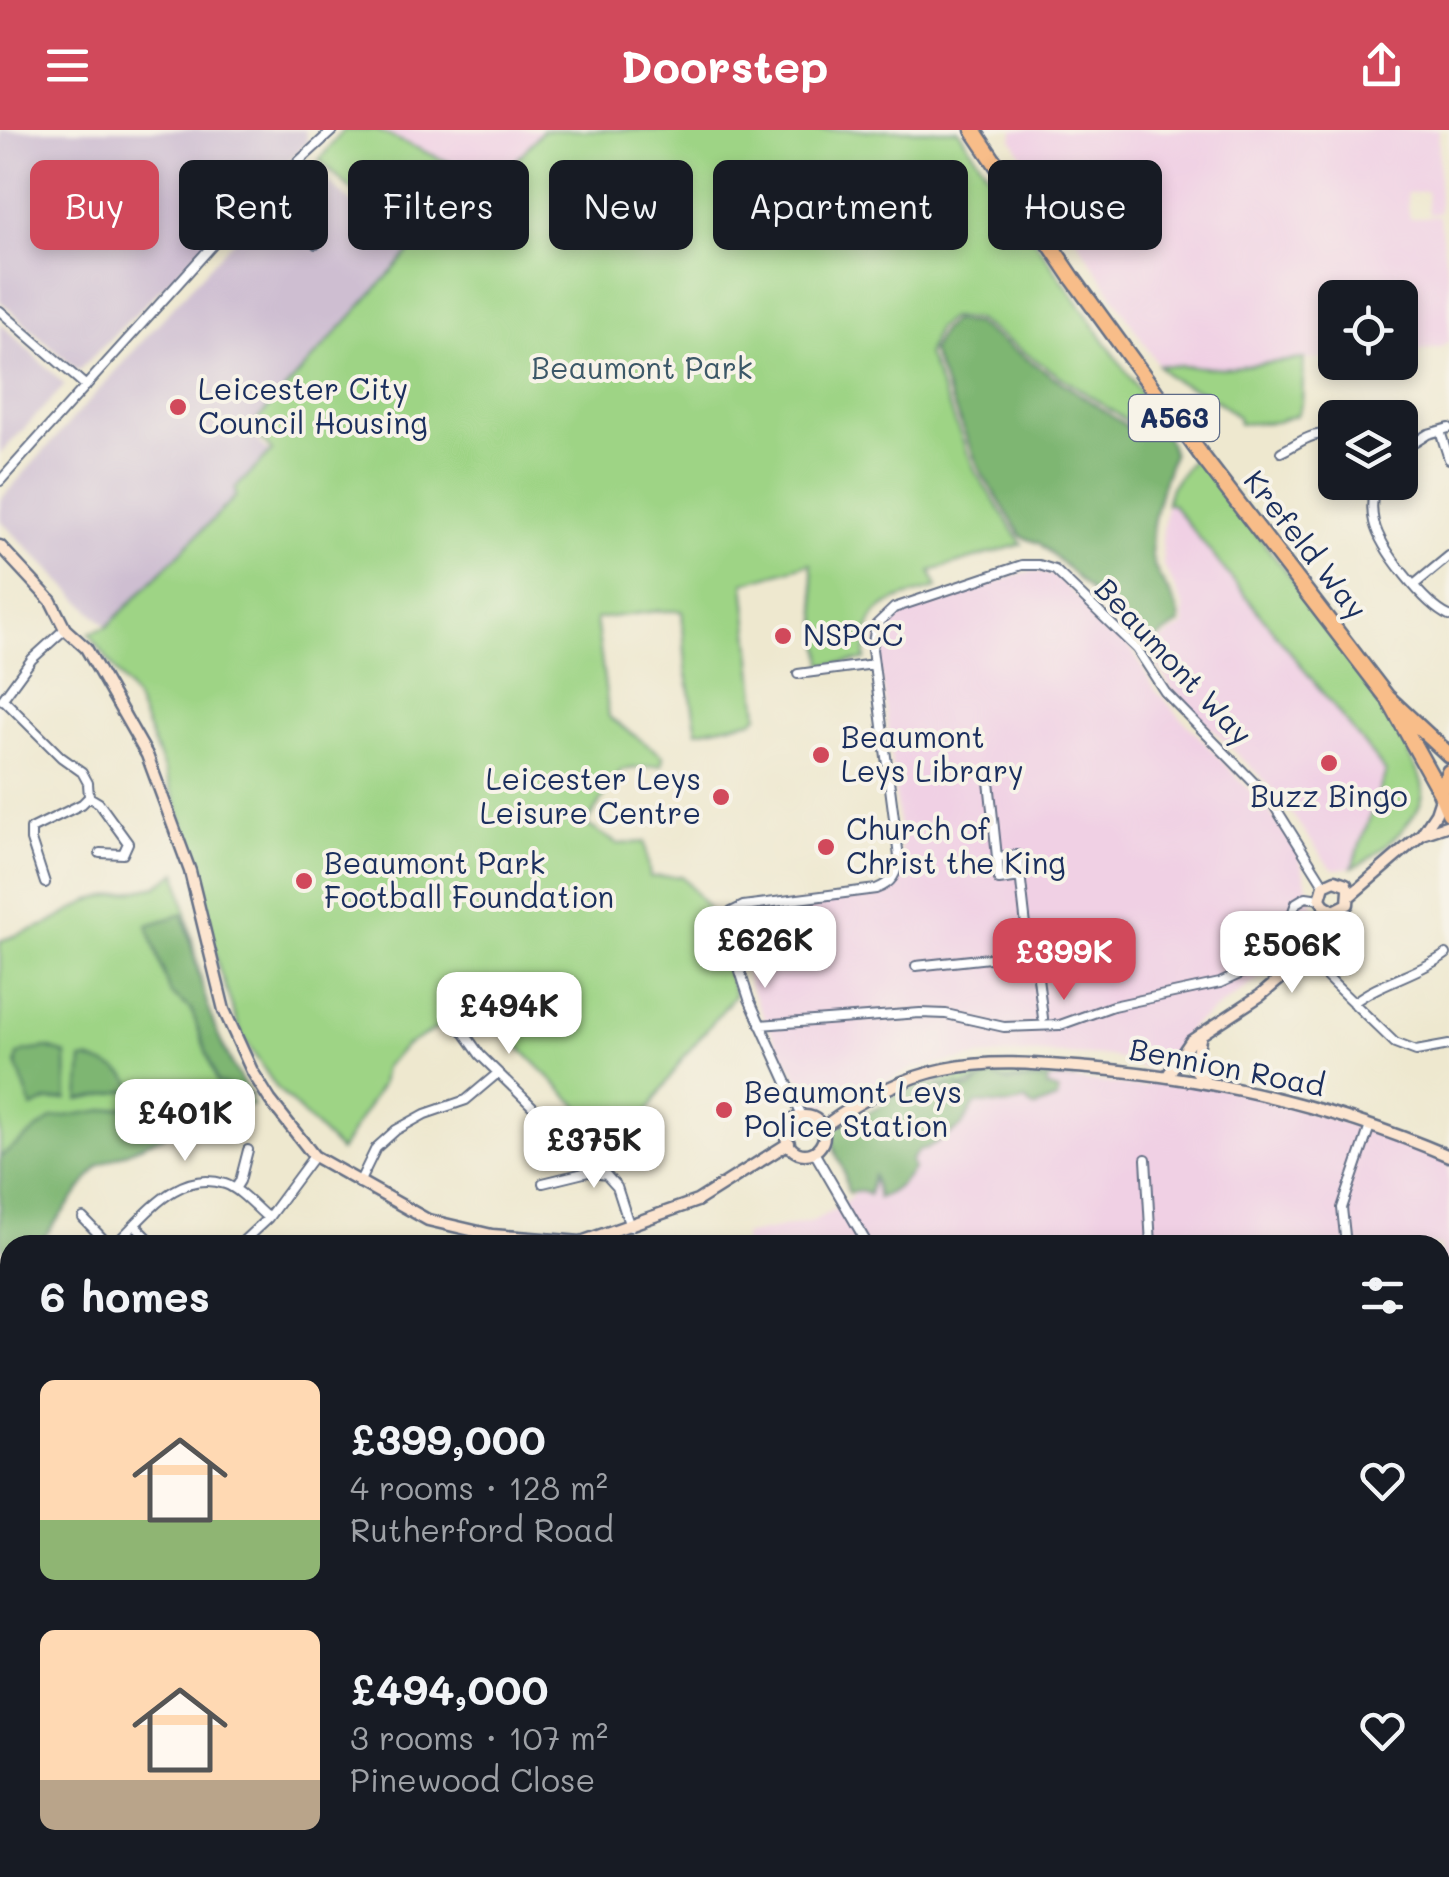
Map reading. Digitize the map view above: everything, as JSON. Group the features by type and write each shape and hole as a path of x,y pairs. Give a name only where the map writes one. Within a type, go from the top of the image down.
{"highway":[{"name":"Krefeld Way","path":"973,130 1148,382 1387,697 1449,813"},
{"name":"Krefeld Way","path":"1387,697 1449,755"},
{"path":"1440,795 1449,772"}],"street":[{"path":"301,160 332,130"},
{"path":"0,481 209,250"},
{"path":"0,310 86,386"},
{"path":"1418,440 1444,430 1449,459"},
{"path":"1281,452 1318,433"},
{"path":"1373,500 1375,527 1428,604 1449,616"},
{"path":"0,546 51,601 64,629 86,648 147,755 190,870 224,1010 260,1086 314,1156 428,1220 492,1235"},
{"path":"1415,584 1449,556"},
{"name":"Beaumont Way","path":"802,1116 760,1025 725,924 730,912 743,906 876,890 896,874 899,857 872,639 876,626 894,608 1022,565 1056,570 1137,650 1164,692 1270,799 1324,886"},
{"path":"46,883 31,829 82,804 89,796 88,783 82,772 60,757 1,701 32,659 64,629"},
{"path":"798,674 874,664"},
{"path":"989,781 997,857 1018,855 1029,953"},
{"path":"1348,890 1422,834 1436,813 1440,795"},
{"path":"89,796 99,803 128,843 123,854 100,853"},
{"path":"1422,834 1449,825"},
{"path":"998,862 999,880 1021,878"},
{"path":"1334,911 1320,899 1324,886 1336,880 1348,890"},
{"path":"1168,1075 1200,1034 1261,995 1306,957 1334,911 1348,904 1348,890"},
{"path":"760,1025 920,1013 946,1014 1004,1027 1052,1026 1114,1006 1220,983 1244,972 1282,942 1296,902 1306,897 1320,899"},
{"path":"916,966 1035,953 1043,1018"},
{"path":"1354,1003 1371,990 1430,966 1446,954"},
{"path":"1306,957 1394,1042 1416,1052 1449,1044"},
{"path":"476,1017 459,1026 498,1073 536,1110"},
{"path":"1200,1034 1194,1068 1205,1082"},
{"name":"Bennion Road","path":"822,1127 881,1092 946,1069 1015,1063 1168,1075 1205,1082 1370,1126 1449,1156"},
{"path":"359,1183 376,1148 387,1138 412,1120 466,1100 498,1073"},
{"path":"802,1116 814,1118 822,1127 824,1138 814,1152 797,1152 788,1143 788,1126 802,1116"},
{"path":"1345,1235 1342,1208 1370,1126"},
{"path":"607,1235 696,1201 788,1143"},
{"path":"234,1190 248,1150"},
{"path":"814,1152 862,1235"},
{"path":"250,1235 268,1218 314,1156"},
{"path":"1146,1159 1150,1235"},
{"path":"543,1183 588,1172 606,1174 613,1179 630,1227"},
{"path":"124,1235 164,1196 189,1182 226,1184 268,1218"},
{"path":"83,1218 101,1235"},
{"path":"136,1225 146,1235"}],"shaded area":[{"path":"0,130 305,130 308,142 290,160 179,160 179,250 200,250 78,371 0,301"},
{"path":"377,130 543,130 516,160 444,160"},
{"path":"1014,130 1439,130 1439,213 1429,214 1427,191 1407,193 1409,218 1439,216 1449,281 1449,341 1441,348 1418,351 1418,280 1318,280 1318,359 1223,368 1158,365 1084,250 1162,250 1162,160 1026,160 1012,139"},
{"path":"328,182 348,199 348,250 409,253 256,422 259,443 273,456 107,627 0,520 0,500 224,250 328,250"},
{"path":"0,323 65,385 0,454"},
{"path":"1172,503 1386,773 1352,867 1329,866 1276,792 1171,688 1147,648 1184,626 1184,607 1163,564 1166,504"},
{"path":"1031,571 1054,575 1132,650 1156,691 1268,810 1298,852 1313,906 1310,921 1285,957 1193,1025 1176,1056 1163,1067 1142,1067 1110,1056 1032,1053 978,1057 914,1068 856,1096 816,1105 778,1047 749,985 731,923 741,912 874,895 885,892 899,879 903,866 876,651 878,632 895,613"},
{"path":"1147,1072 1251,1093 1449,1156 1449,1235 743,1235 813,1221 839,1207 900,1153 955,1090 1056,1078 1146,1087"}],"green space":[{"name":"Beaumont Park","path":"344,130 376,130 444,160 348,160 348,186 328,168 328,160 319,160"},
{"name":"Beaumont Park","path":"543,130 958,130 988,173 988,250 1041,250 1163,425 1151,422 1136,427 975,319 950,318 937,328 927,354 976,473 1022,544 931,571 937,588 893,601 875,616 869,627 865,660 823,665 811,563 744,583 758,715 753,720 697,731 686,668 682,611 596,619 609,717 663,756 662,765 621,770 586,824 618,844 645,842 650,877 682,876 708,908 735,995 683,1058 643,1118 606,1134 478,1006 405,1046 384,1067 381,1085 340,1151 276,1087 242,1036 219,969 198,866 163,767 136,700 89,633 107,627 236,496 235,489 272,451 251,427 411,250 529,250 529,160 516,160"},
{"path":"952,321 974,323 1134,431 1151,426 1165,433 1173,454 1154,518 1151,545 1158,574 1176,606 1180,623 1146,646 1063,564 1039,543 1022,537 980,471 931,352 941,331"},
{"path":"1304,359 1302,403 1297,415 1276,422 1239,424 1238,417 1220,403 1174,380 1158,365 1223,368"},
{"path":"1191,461 1200,461 1329,627 1413,753 1409,756 1423,788 1420,803 1406,826 1362,863 1352,867 1386,772 1172,504 1166,504 1171,487"},
{"path":"177,872 209,1017 252,1105 57,1133 0,1181 0,941 48,924 91,900 157,886"},
{"path":"183,914 216,1031 252,1096 217,1082 191,1009 171,994 147,925"},
{"path":"47,1048 66,1054 67,1099 47,1101 32,1108 16,1063 18,1055"},
{"path":"82,1060 122,1072 135,1089 79,1100"},
{"path":"997,1071 1075,1073 1074,1078 1004,1080 993,1076 960,1088 949,1084 940,1087 939,1080"},
{"path":"989,1075 1009,1082 1046,1079 1046,1087 1058,1091 1057,1099 1034,1108 1025,1100 975,1104 961,1127 919,1150 911,1160 913,1169 895,1189 878,1198 873,1174 869,1195 862,1191 849,1193 833,1130 893,1095 918,1086 942,1088 959,1084 960,1090 971,1088"},
{"path":"202,1095 222,1109 99,1165 46,1235 0,1235 0,1157 53,1118"}],"place":[{"name":"Leicester City Council Housing","path":"178,407"},
{"name":"NSPCC","path":"783,636"},
{"name":"Beaumont Leys Library","path":"821,755"},
{"name":"Buzz Bingo","path":"1329,763"},
{"name":"Leicester Leys Leisure Centre","path":"721,797"},
{"name":"Church of Christ the King","path":"826,847"},
{"name":"Beaumont Park Football Foundation","path":"304,881"},
{"name":"Beaumont Leys Police Station","path":"724,1110"}]}
